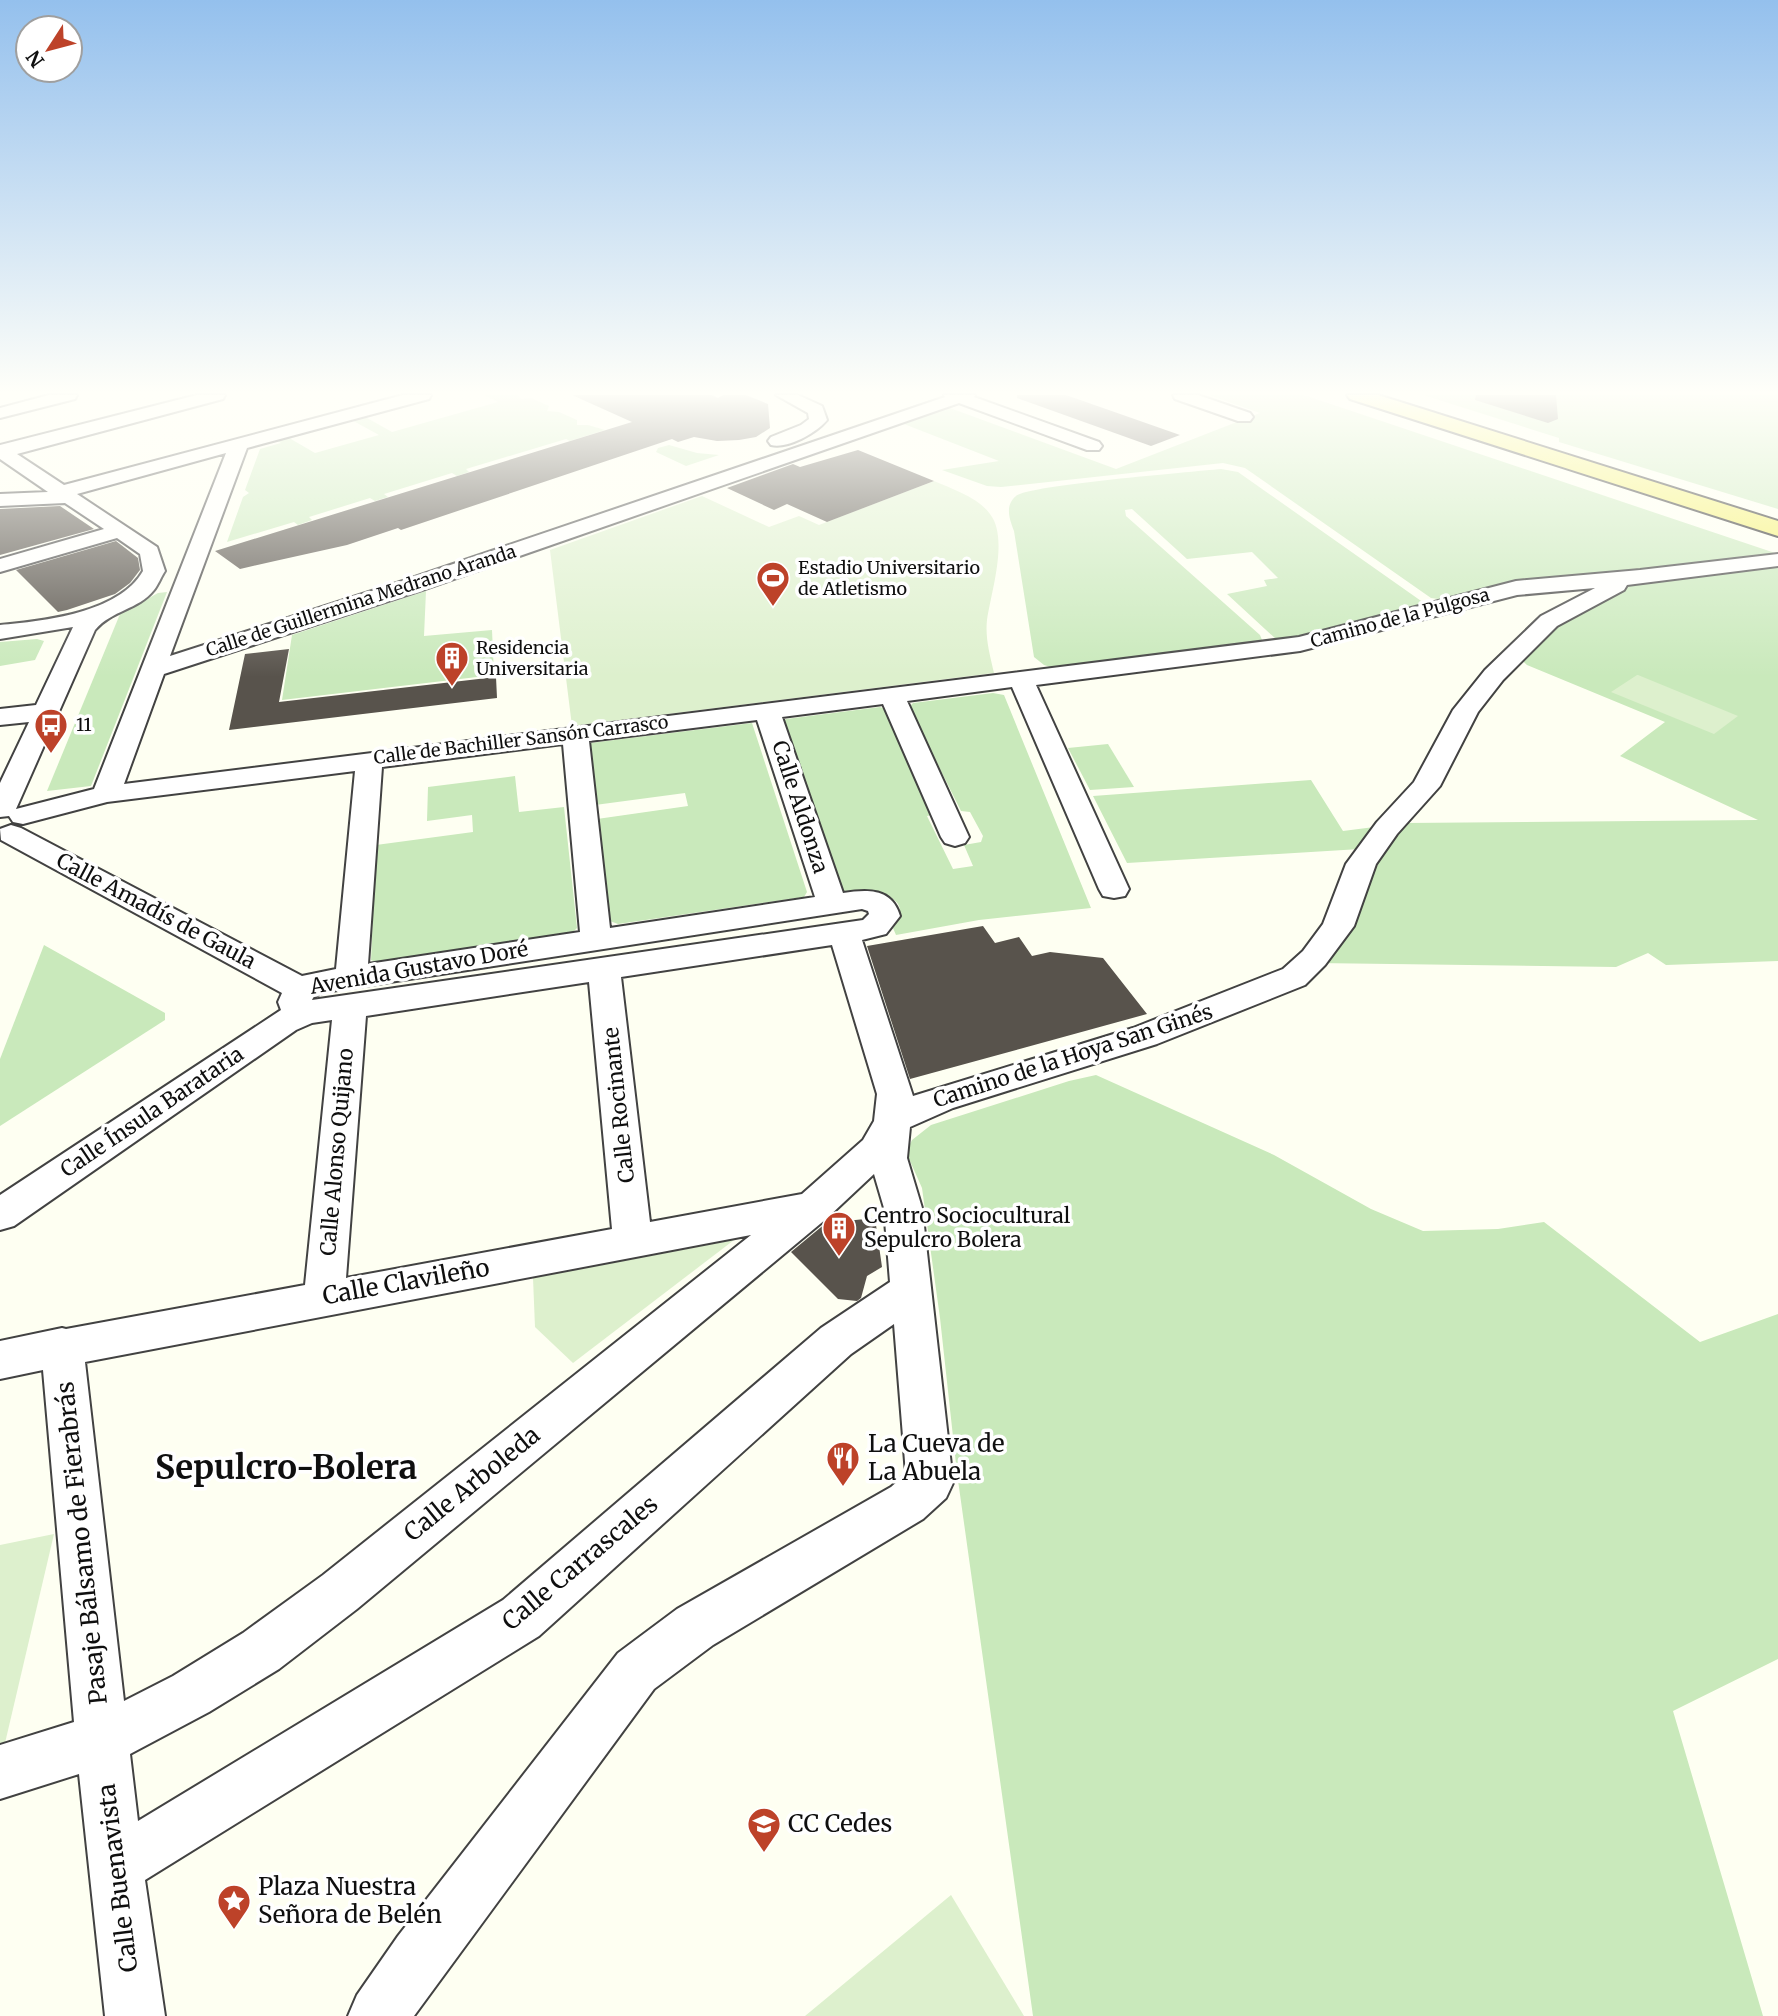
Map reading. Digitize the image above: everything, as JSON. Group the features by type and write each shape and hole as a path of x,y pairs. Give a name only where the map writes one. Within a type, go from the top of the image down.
{"main road":[{"path":"1653,489 1778,529"},
{"path":"1679,489 1778,520"}],"street":[{"path":"0,632 49,626 97,613 133,596 148,586 156,574 156,563 150,551 56,489"},
{"path":"0,500 64,494 74,489"},
{"path":"106,794 222,489"},
{"path":"498,535 634,489"},
{"name":"Calle de Guillermina Medrano Aranda","path":"152,670 414,585 691,489"},
{"path":"0,566 120,531"},
{"name":"Camino de la Pulgosa","path":"1021,679 1315,641 1516,588 1640,577 1778,560"},
{"name":"Camino de la Hoya San Ginés","path":"892,1120 940,1098 1145,1036 1294,977 1314,958 1338,926 1361,864 1387,828 1426,786 1466,710 1493,675 1549,621 1582,601 1640,577"},
{"path":"160,648 355,583"},
{"path":"7,827 46,712 84,628 97,613"},
{"path":"49,626 70,635 75,647"},
{"path":"1021,679 1114,890"},
{"name":"Calle de Bachiller Sansón Carrasco","path":"7,827 106,794 1021,679"},
{"path":"892,695 955,837"},
{"name":"Calle Aldonza","path":"378,2016 419,1957 636,1671 695,1627 907,1503 930,1483 903,1208 888,1158 895,1094 767,710"},
{"path":"0,717 46,712"},
{"name":"Calle Rocinante","path":"575,733 634,1241"},
{"name":"Calle Alonso Quijano","path":"324,1297 369,760"},
{"name":"Calle Amadís de Gaula","path":"7,827 303,1001"},
{"name":"Avenida Gustavo Doré","path":"303,1001 838,918"},
{"name":"Calle Ínsula Barataria","path":"0,1215 284,1022 303,1001"},
{"name":"Calle Arboleda","path":"0,1772 103,1740 191,1694 261,1651 331,1600 812,1208 876,1150 892,1120"},
{"name":"Calle Clavileño","path":"0,1360 62,1346 812,1208"},
{"name":"Calle Carrascales","path":"115,1866 521,1618 836,1341 911,1290"},
{"name":"Pasaje Bálsamo de Fierabrás","path":"62,1346 103,1740"},
{"name":"Calle Buenavista","path":"103,1740 115,1866 138,2013"}],"green space":[{"path":"400,489 384,494 388,497 375,501 370,498 309,517 312,520 298,525 294,522 227,542 243,497 249,493 245,490"},
{"name":"Estadio Universitario de Atletismo","path":"913,489 953,489 985,508 995,524 998,537 997,566 987,620 988,646 994,673 572,726 550,550 702,496 769,527 799,516 819,525"},
{"path":"1043,489 1262,489 1424,603 1419,609 1307,638 1277,640 1227,594 1267,586 1264,580 1278,578 1252,552 1187,559 1132,509 1125,510 1126,516 1260,635 1262,640 1256,645 1054,668 1044,665 1034,657 1009,513 1012,500 1027,492"},
{"path":"1275,489 1584,489 1778,554 1445,600 1431,598"},
{"path":"1713,489 1778,489 1778,509"},
{"path":"1778,562 1778,961 1666,965 1648,953 1616,967 1315,963 1357,882 1405,823 1758,820 1620,756 1665,722 1527,665 1516,655 1540,632 1612,588"},
{"path":"426,591 424,636 492,630 494,675 282,700 292,635"},
{"path":"167,592 91,786 47,791 120,614 158,593"},
{"path":"37,639 44,641 35,660 0,666 0,642"},
{"path":"1637,675 1738,716 1714,734 1611,692"},
{"path":"993,693 1004,695 1091,908 979,920 896,935 893,928 899,916 899,906 894,900 874,893 841,892 782,722 786,719 880,707 886,709 936,814 927,816 953,869 973,866 964,845 981,842 983,836 970,812 961,811 909,707 913,703"},
{"path":"752,723 807,892 804,897 618,924 610,921 597,819 688,806 685,793 595,805 587,746 590,743"},
{"path":"1108,744 1134,787 1090,790 1068,748"},
{"path":"515,776 519,812 564,807 577,928 573,932 376,962 371,960 376,845 473,832 472,815 427,821 428,787"},
{"path":"1311,780 1343,831 1382,826 1360,849 1127,863 1093,796"},
{"path":"44,945 165,1013 165,1020 0,1126 0,1059"},
{"path":"1096,1075 1274,1155 1371,1209 1423,1231 1498,1229 1544,1222 1700,1342 1778,1314 1778,1659 1673,1711 1763,2016 1033,2016 957,1473 922,1188 906,1152 912,1140 931,1125"},
{"path":"734,1240 573,1363 535,1327 533,1278"},
{"path":"54,1534 5,1743 0,1745 0,1545"},
{"path":"951,1895 1024,2016 805,2016"}],"building":[{"path":"415,489 523,489 401,530 398,528 347,545 240,569 215,551"},
{"path":"729,489 913,489 827,522 787,504 774,510"},
{"path":"60,506 94,529 0,555 0,509"},
{"path":"116,541 138,558 140,570 130,583 115,594 67,610 58,612 16,570"},
{"name":"Residencia Universitaria","path":"289,649 279,702 496,677 497,698 229,730 245,654"},
{"path":"983,926 995,943 1019,937 1032,956 1050,952 1103,958 1147,1014 910,1079 867,946"},
{"name":"Centro Sociocultural Sepulcro Bolera","path":"875,1218 882,1267 867,1276 861,1298 857,1301 838,1299 791,1252 826,1223"}],"place":[{"name":"Estadio Universitario de Atletismo","path":"773,608"},
{"name":"Residencia Universitaria","path":"452,688"},
{"name":"11","path":"51,755"},
{"name":"Centro Sociocultural Sepulcro Bolera","path":"839,1258"},
{"name":"La Cueva de La Abuela","path":"843,1488"},
{"name":"CC Cedes","path":"764,1854"},
{"name":"Plaza Nuestra Señora de Belén","path":"234,1931"}],"district":[{"name":"Sepulcro-Bolera","path":"286,1467"}]}
